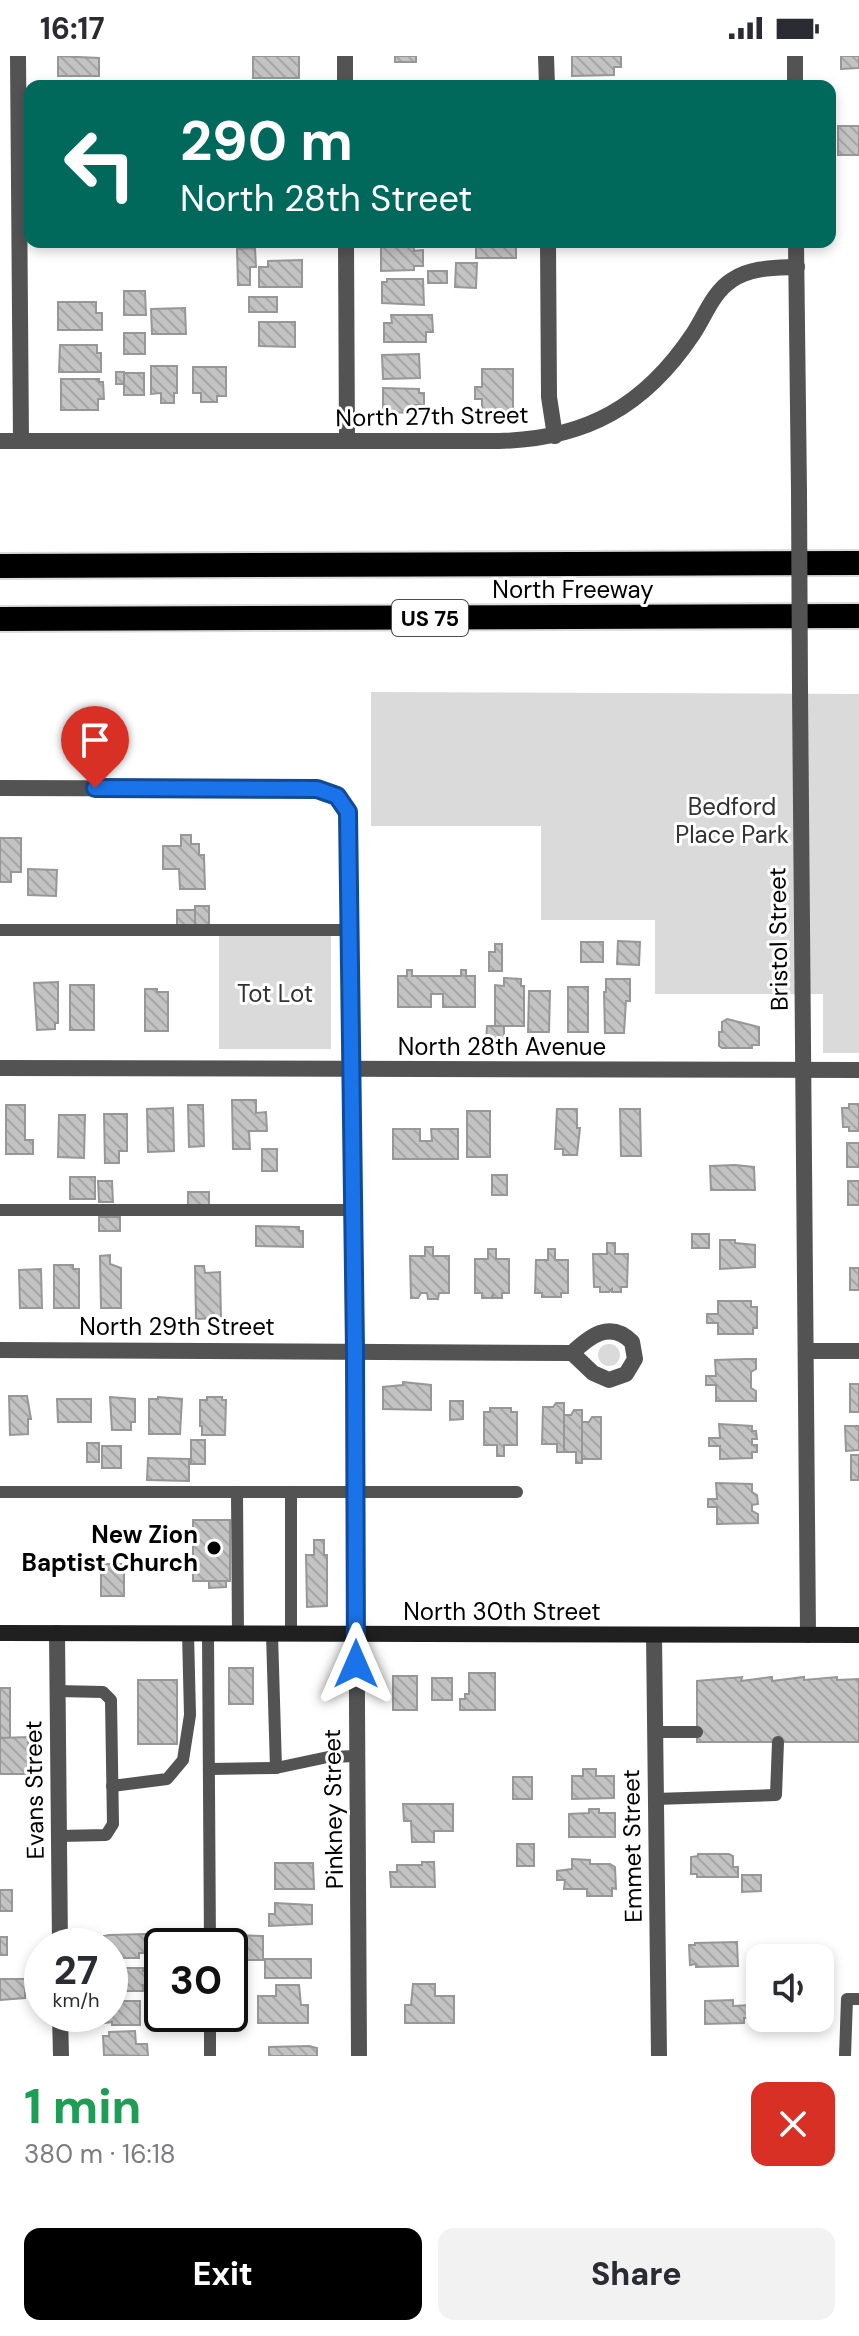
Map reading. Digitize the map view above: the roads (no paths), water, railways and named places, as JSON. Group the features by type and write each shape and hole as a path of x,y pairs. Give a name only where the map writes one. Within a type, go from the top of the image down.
{"highway":[{"name":"North Freeway","path":"0,566 859,563"},
{"name":"North Freeway","path":"0,619 859,616"}],"main road":[{"name":"North 30th Street","path":"0,1633 859,1635"}],"street":[{"path":"18,56 21,441"},
{"path":"345,56 345,80"},
{"path":"546,56 547,80"},
{"path":"795,56 795,80"},
{"path":"346,248 347,441"},
{"path":"548,248 549,397 555,436"},
{"name":"Bristol Street","path":"796,248 808,1635"},
{"name":"North 27th Street","path":"0,441 499,441 555,436 613,413 645,391 692,335 718,293 733,279 757,270 797,267"},
{"name":"Pinkney Street","path":"0,788 317,789 337,796 345,804 350,820 359,2056"},
{"name":"North 28th Avenue","path":"0,1068 859,1070"},
{"name":"North 29th Street","path":"0,1350 572,1353"},
{"path":"806,1351 859,1351"},
{"name":"Evans Street","path":"57,1633 60,1928"},
{"name":"Emmet Street","path":"654,1635 659,2056"},
{"path":"60,2032 61,2056"}],"lane":[{"path":"0,930 351,930"},
{"path":"0,1210 354,1210"},
{"path":"0,1492 517,1492"},
{"path":"237,1492 238,1634"},
{"path":"291,1493 291,1634"},
{"path":"112,1786 167,1779 183,1760 190,1715 188,1633"},
{"path":"208,1633 210,1928"},
{"path":"272,1634 276,1768"},
{"path":"57,1691 103,1692 111,1700 113,1824 106,1835 59,1836"},
{"path":"655,1732 697,1732"},
{"path":"655,1799 776,1795 778,1742"},
{"path":"209,1769 276,1768 328,1757 357,1756"},
{"path":"845,2056 847,1999 859,1999"},
{"path":"210,2032 210,2056"}],"place":[{"name":"New Zion Baptist Church","path":"214,1548"}],"park label":[{"name":"Bedford Place Park","path":"732,820"},
{"name":"Tot Lot","path":"275,993"}]}
